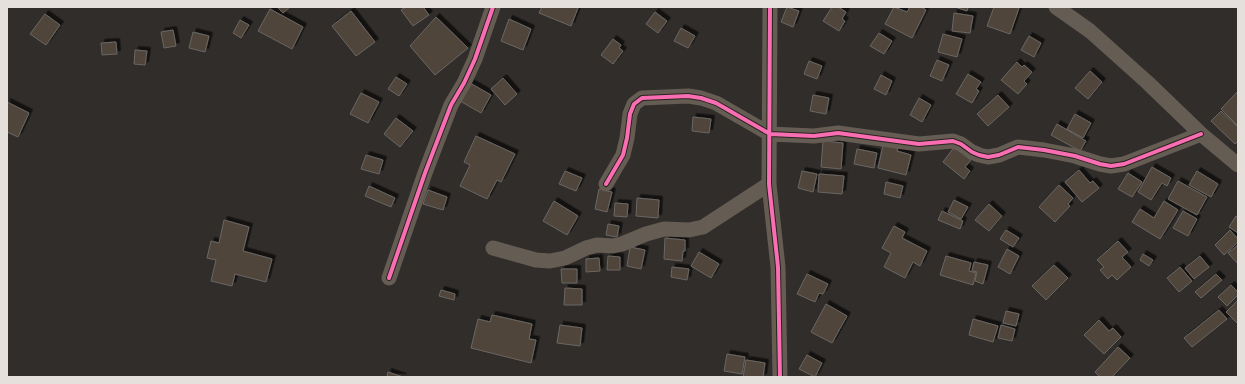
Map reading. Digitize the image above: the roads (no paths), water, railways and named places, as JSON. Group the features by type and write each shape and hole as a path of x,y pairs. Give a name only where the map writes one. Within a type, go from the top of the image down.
{"street":[{"path":"389,278 425,173 451,106 475,59 493,7"},
{"path":"770,7 769,184 778,267 780,377"},
{"path":"1056,7 1090,32 1147,82 1201,134 1238,164"},
{"path":"606,184 623,155 630,114 634,104 642,98 688,96 701,98 716,103 770,134 814,136 838,134 920,144 953,141 961,144 979,156 988,157 999,155 1018,147 1075,156 1111,166 1124,164 1201,134"},
{"path":"493,248 536,260 550,261 565,258 586,248 597,245 613,246 622,244 646,234 664,229 689,230 703,227 769,184"}]}
